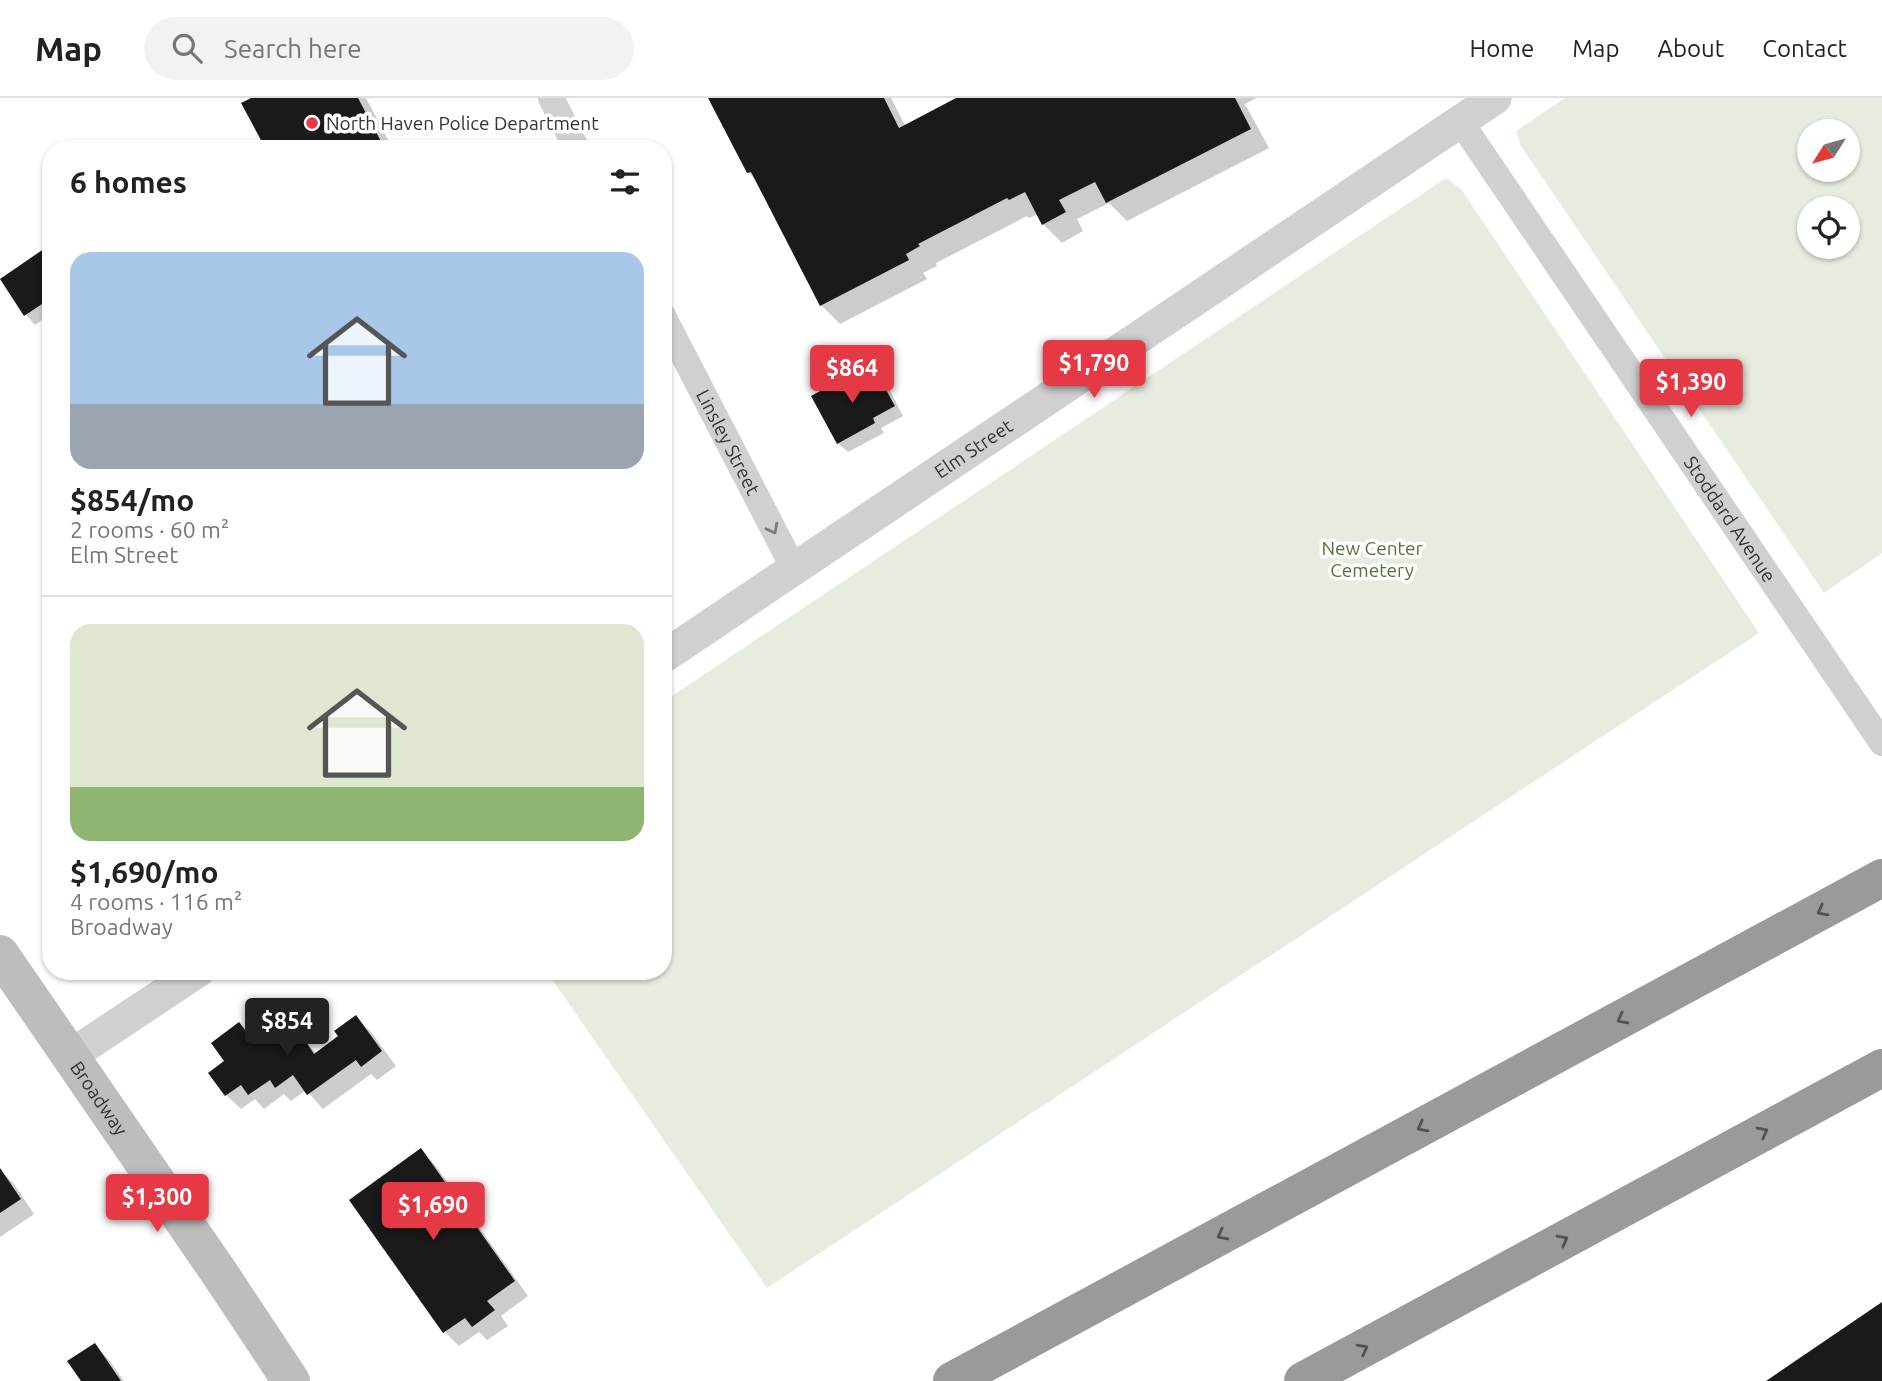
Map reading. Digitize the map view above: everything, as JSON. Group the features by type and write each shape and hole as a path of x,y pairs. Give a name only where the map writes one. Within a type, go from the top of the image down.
{"highway":[{"path":"952,1381 1882,878"},
{"path":"1303,1381 1882,1068"}],"main road":[{"name":"Broadway","path":"0,954 291,1381"}],"street":[{"path":"551,98 572,140"},
{"name":"Elm Street","path":"672,651 1495,98"},
{"name":"Stoddard Avenue","path":"1460,121 1882,743"},
{"name":"Linsley Street","path":"672,333 794,569"},
{"path":"70,1056 184,980"}],"green space":[{"path":"1565,98 1882,98 1882,553 1824,593 1521,146 1516,131"},
{"name":"New Center Cemetery","path":"1446,178 1461,189 1759,633 767,1288 552,980 672,980 672,696"}],"building":[{"name":"North Haven Police Department","path":"251,98 358,98 380,140 261,140 241,103"},
{"path":"708,98 884,98 899,128 956,98 1235,98 1251,129 1106,203 1095,182 1059,200 1066,212 1042,225 1025,192 1009,200 1007,198 918,244 920,246 906,254 909,260 820,306 751,172 747,173"},
{"path":"42,250 42,304 24,316 0,279"},
{"path":"876,372 895,406 873,418 875,423 837,444 811,396 850,375 854,384"},
{"path":"356,1015 382,1051 361,1067 356,1060 307,1095 293,1075 275,1088 270,1080 248,1095 241,1085 225,1096 208,1073 224,1061 211,1043 239,1022 249,1035 266,1023 283,1046 300,1033 314,1054 338,1036 334,1031"},
{"path":"421,1148 515,1281 487,1301 495,1310 472,1327 465,1318 443,1333 349,1200"},
{"path":"0,1168 21,1199 0,1213"},
{"path":"1882,1302 1882,1381 1766,1381"},
{"path":"95,1343 121,1381 81,1381 67,1361"}],"place":[{"name":"North Haven Police Department","path":"312,123"}]}
